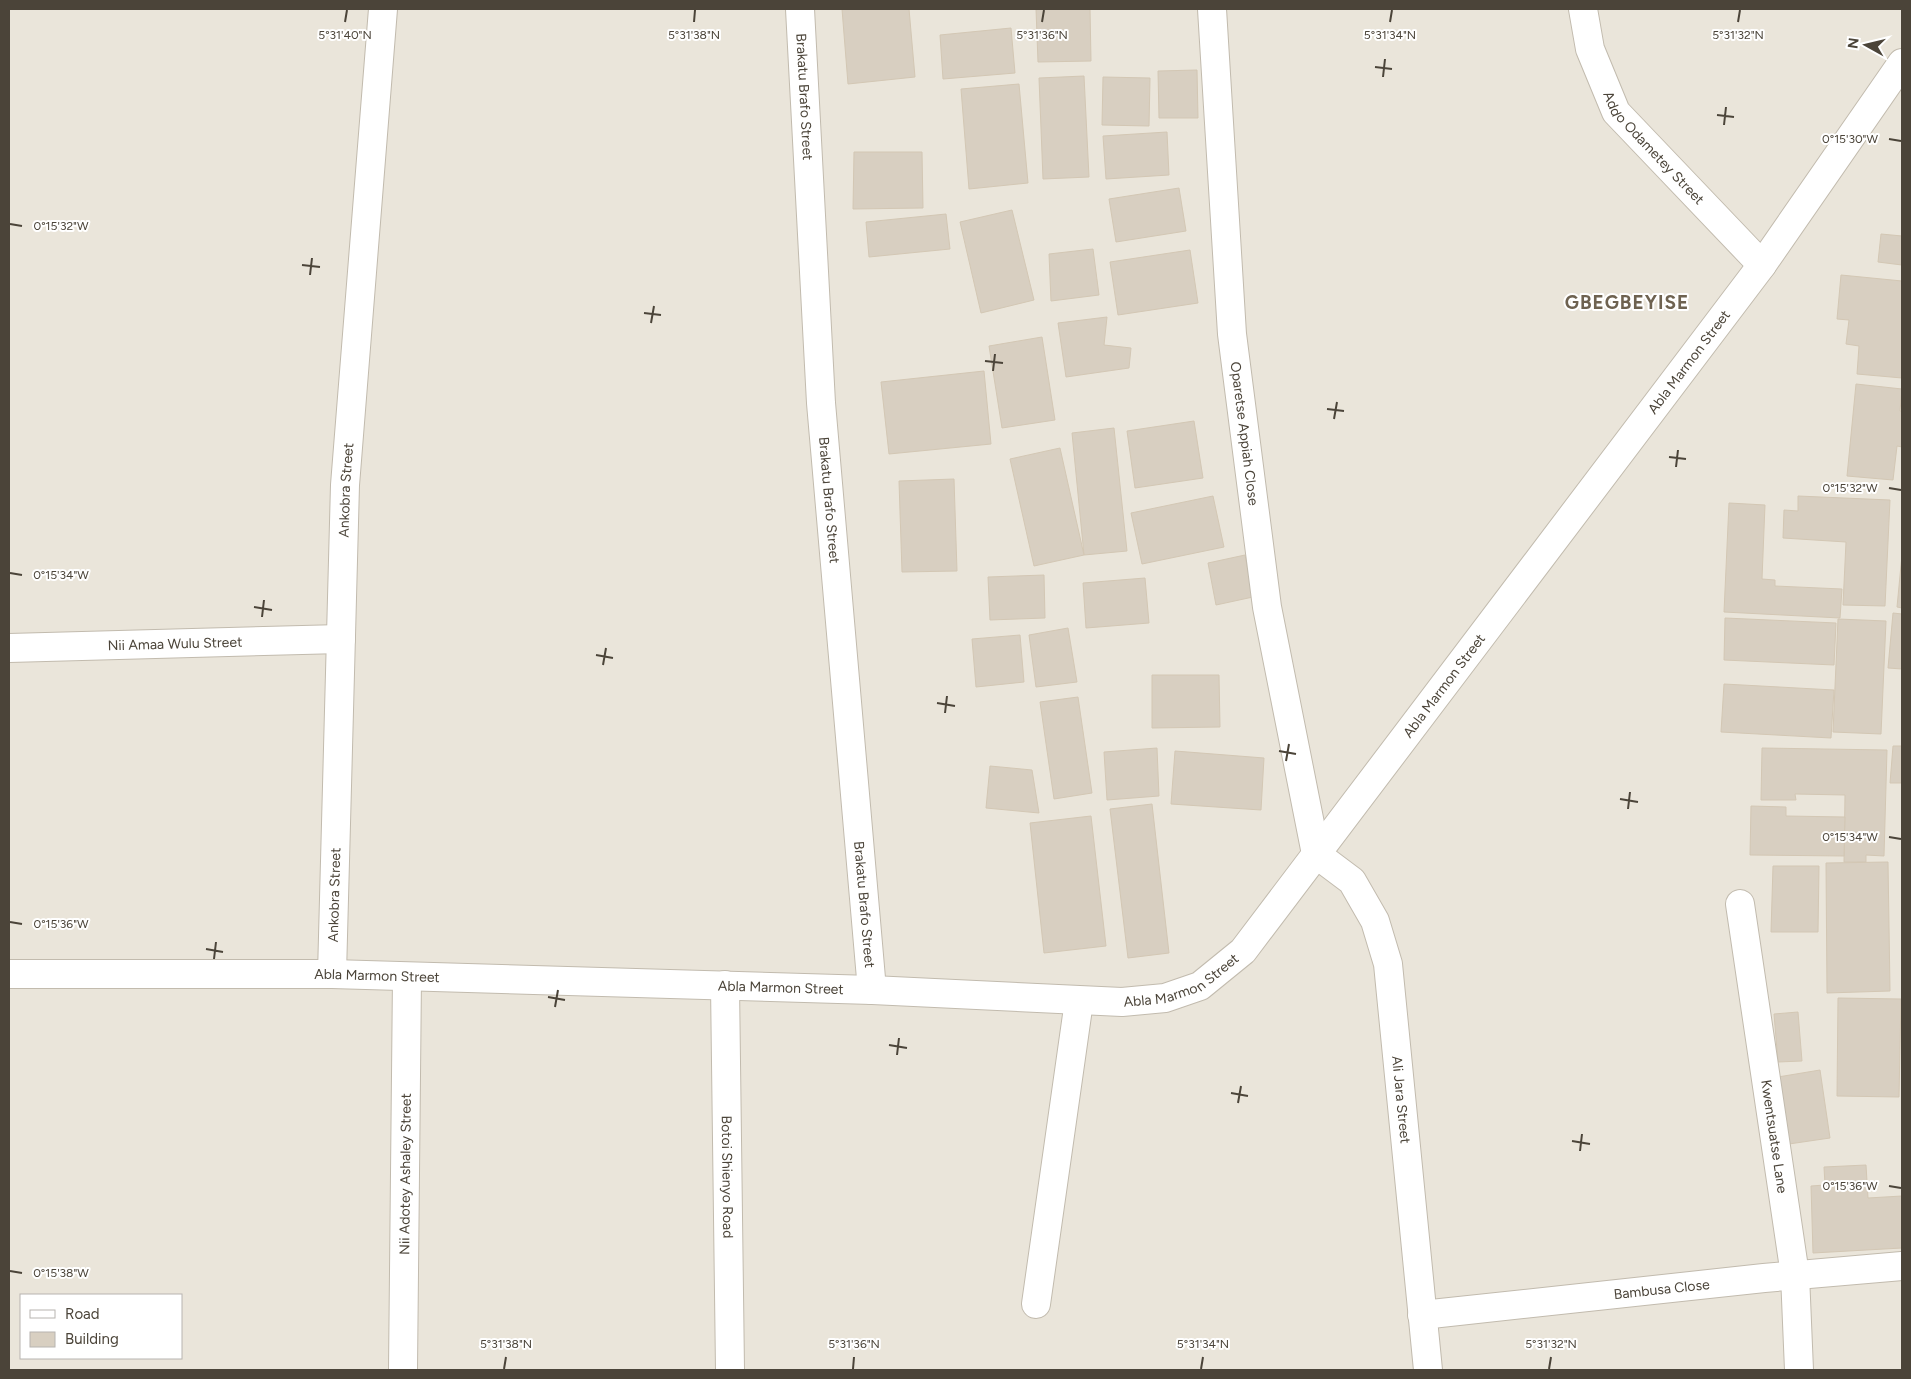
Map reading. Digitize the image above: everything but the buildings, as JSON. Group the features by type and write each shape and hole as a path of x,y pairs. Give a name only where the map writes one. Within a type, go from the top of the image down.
{"street":[{"name":"Ankobra Street","path":"332,974 345,485 383,9"},
{"name":"Brakatu Brafo Street","path":"800,9 821,403 872,990"},
{"name":"Oparetse Appiah Close","path":"1212,9 1232,334 1267,607 1316,854"},
{"name":"Addo Odametey Street","path":"1583,9 1590,49 1616,112 1762,265"},
{"name":"Abla Marmon Street","path":"9,974 332,974 872,990 1122,1002 1165,998 1200,986 1243,951 1762,265 1902,63"},
{"name":"Nii Amaa Wulu Street","path":"9,648 341,639"},
{"name":"Ali Jara Street","path":"1316,854 1352,880 1375,922 1388,964 1428,1370"},
{"name":"Kwentsuatse Lane","path":"1740,904 1795,1275 1799,1370"},
{"name":"Nii Adotey Ashaley Street","path":"403,1370 407,977"},
{"name":"Botoi Shienyo Road","path":"725,985 730,1370"},
{"path":"1036,1304 1079,1000"},
{"name":"Bambusa Close","path":"1422,1315 1795,1275 1902,1266"}],"shaded area":[{"path":"9,9 1902,9 1902,1370 9,1370"}],"district":[{"name":"GBEGBEYISE","path":"1627,302"}]}
